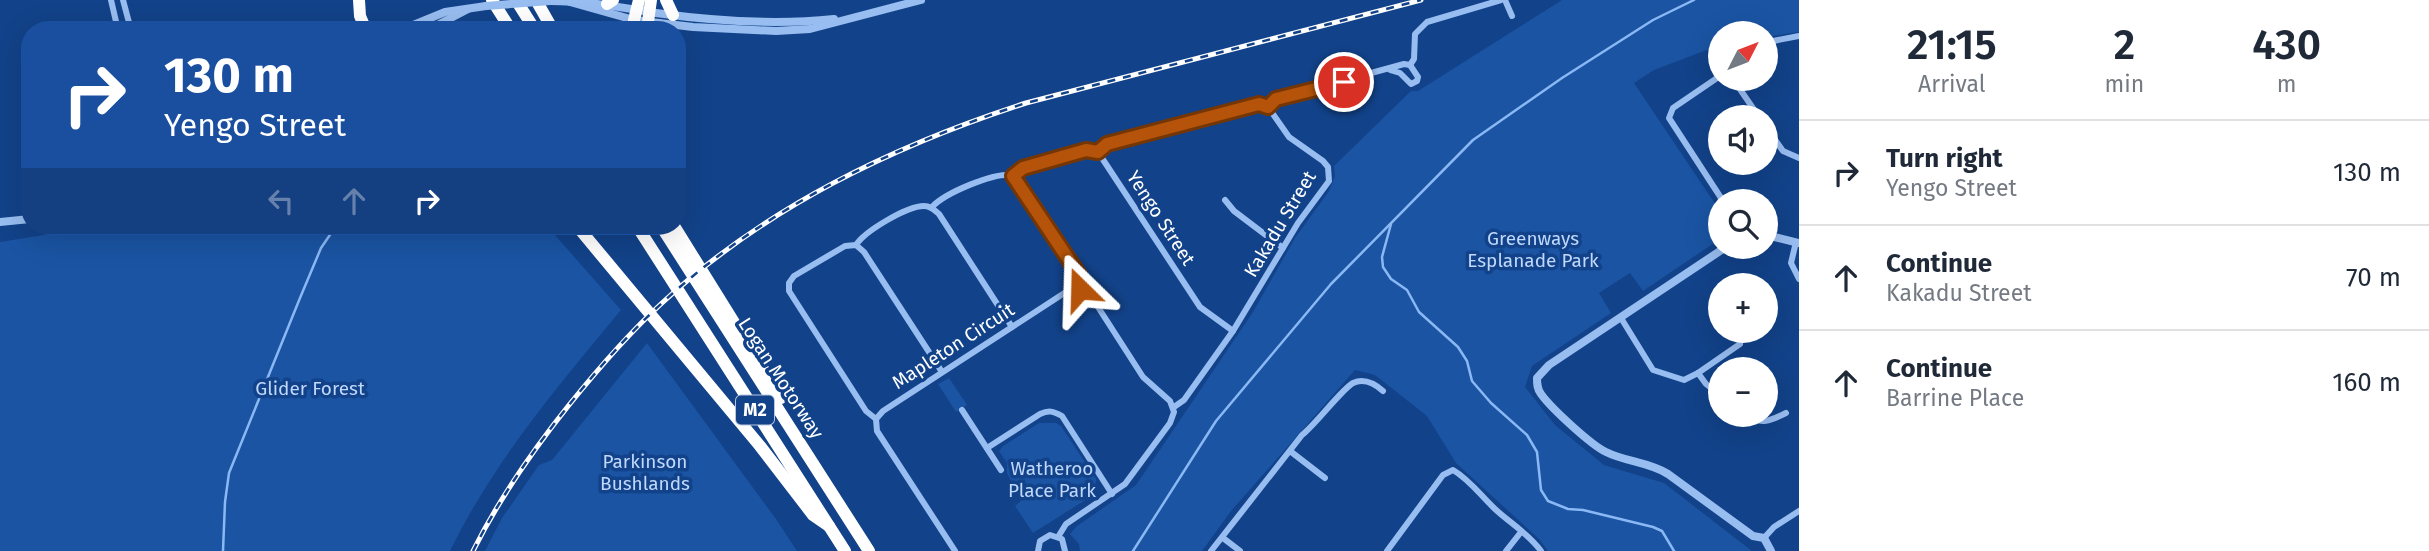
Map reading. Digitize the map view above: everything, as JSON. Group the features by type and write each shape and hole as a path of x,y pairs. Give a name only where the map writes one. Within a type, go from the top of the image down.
{"highway":[{"path":"359,0 363,21"},
{"path":"516,0 529,21"},
{"path":"666,0 673,15"},
{"path":"543,1 550,21"},
{"path":"489,3 504,21"},
{"path":"584,235 760,446 813,515 828,526"},
{"name":"Logan Motorway","path":"643,235 845,551"},
{"name":"Logan Motorway","path":"667,235 869,551"},
{"path":"680,235 825,471 832,493"}],"street":[{"path":"111,0 116,21"},
{"path":"123,0 129,21"},
{"path":"570,2 610,2 729,30 796,30 864,16 921,0"},
{"path":"1410,65 1414,60 1415,34 1427,22 1503,0 1513,16"},
{"path":"445,21 468,9 489,3 543,1 673,15 781,21 864,16"},
{"path":"421,21 457,9 468,9"},
{"path":"1778,40 1799,36"},
{"path":"1013,176 1023,168 1086,150 1098,152 1107,144 1259,104 1268,107 1276,99 1404,64 1410,65 1418,77 1414,84 1411,84 1395,70 1390,70"},
{"path":"1708,84 1673,108 1669,118 1715,189"},
{"name":"Kakadu Street","path":"1174,407 1184,400 1233,331 1283,248 1329,181 1329,173 1323,160 1289,137 1268,107"},
{"path":"1778,145 1783,152 1799,158"},
{"name":"Yengo Street","path":"1098,152 1200,307 1233,331"},
{"path":"932,207 939,200 986,179 1005,174 1013,176 1079,275 1080,289 1089,293 1143,377 1174,407 1170,423 1125,484 1066,524 1058,537"},
{"path":"1225,200 1234,211 1283,248"},
{"path":"856,245 861,237 893,217 922,206 932,207 1012,327"},
{"path":"0,222 21,220"},
{"path":"1778,238 1797,242 1791,263 1799,279"},
{"path":"942,372 864,252 856,245 845,246 794,276 789,283 789,291 866,411 876,419 877,431 955,551"},
{"path":"1708,259 1540,373 1536,378 1537,386 1541,394 1607,453 1658,467 1753,536 1764,538"},
{"name":"Mapleton Circuit","path":"876,419 883,411 1069,290 1080,289"},
{"path":"1621,318 1653,370 1684,380 1740,344"},
{"path":"1698,373 1708,386"},
{"path":"1211,551 1302,435 1355,382 1367,381 1383,391"},
{"path":"962,410 1001,470"},
{"path":"987,448 1040,414 1055,412 1062,416 1112,494"},
{"path":"1778,416 1786,413"},
{"path":"1290,451 1325,478"},
{"path":"1387,551 1443,475 1453,470 1463,475 1541,551"},
{"path":"1764,538 1774,527 1799,511"},
{"path":"1506,551 1521,532"},
{"path":"1038,551 1038,544 1051,535 1064,542 1065,551"},
{"path":"1223,538 1240,551"},
{"path":"1764,538 1771,551"}],"green space":[{"name":"Greenways Esplanade Park","path":"1562,0 1799,0 1799,32 1778,35 1778,21 1708,21 1708,50 1654,70 1634,83 1708,193 1708,247 1643,291 1630,273 1599,293 1611,313 1532,366 1525,387 1555,425 1604,465 1664,483 1752,551 1548,551 1539,539 1456,463 1427,416 1375,375 1355,370 1231,511 1202,551 1080,551 1079,544 1070,534 1077,526 1136,485 1253,312 1295,238 1329,191 1335,176 1334,166 1411,91 1418,91"},
{"name":"Glider Forest","path":"44,235 555,235 621,310 528,425 486,486 450,551 0,551 0,242"},
{"name":"Parkinson Bushlands","path":"647,343 797,551 485,551 502,518 539,465 552,460"},
{"path":"949,378 967,405 956,412 938,384"},
{"name":"Watheroo Place Park","path":"1039,423 1056,423 1061,426 1096,479 1095,494 1033,533 1015,506 1021,501 1007,473 1007,463 999,451"}],"waterway":[{"path":"1133,551 1216,421 1331,284 1473,140 1562,78 1653,20 1694,0"},
{"path":"1391,224 1382,257 1383,267 1391,279 1407,290 1419,312 1458,347 1467,361 1472,381 1491,403 1527,435 1537,452 1541,490 1548,501 1568,509 1583,510 1653,527 1662,531 1674,551"},
{"path":"223,551 229,473 321,248 330,235"}],"railway":[{"path":"473,551 505,494 530,457 569,405 625,339 702,269 744,237 788,209 880,160 976,120 1026,103 1421,0"}],"route":[{"path":"1080,289 1079,275 1013,176 1023,168 1086,150 1098,152 1107,144 1259,104 1268,107 1276,99 1344,82"}]}
